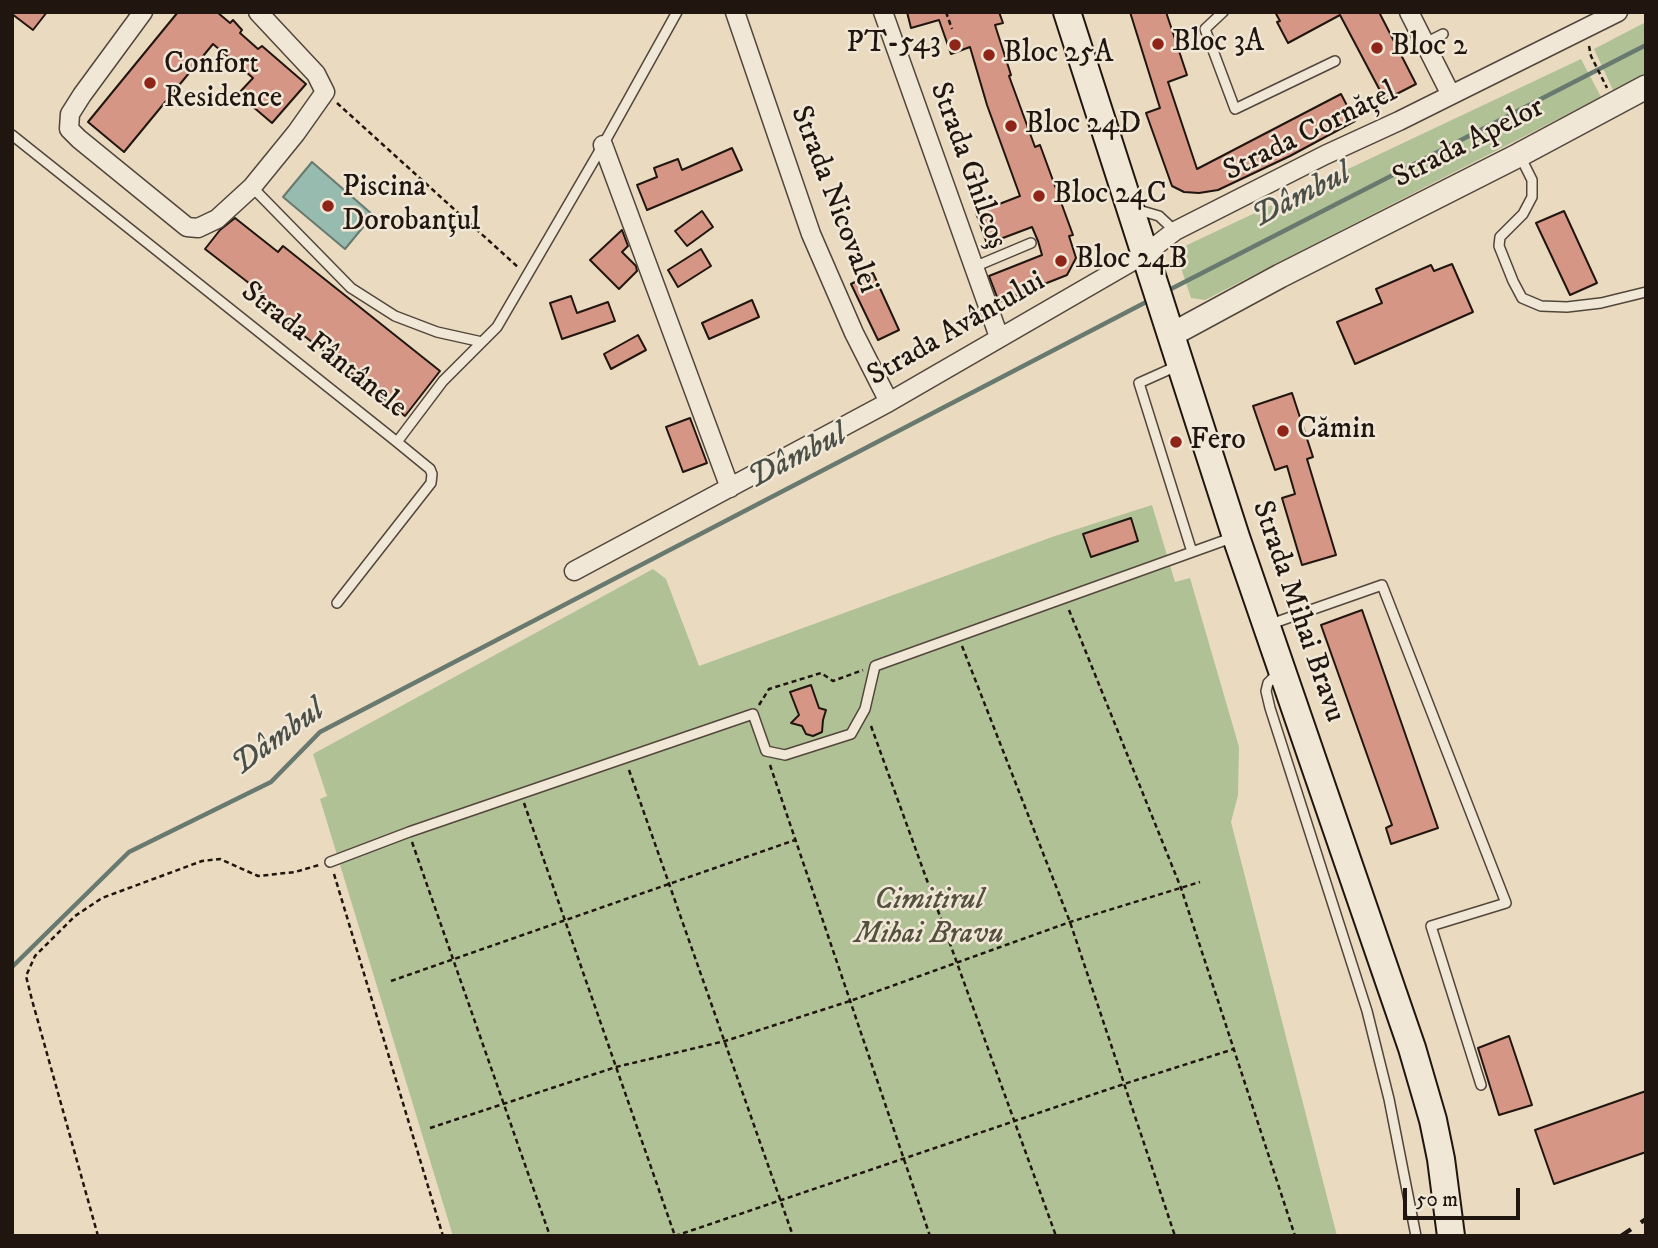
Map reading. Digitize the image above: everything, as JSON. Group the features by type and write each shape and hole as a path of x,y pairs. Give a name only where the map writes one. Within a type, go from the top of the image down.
{"main road":[{"name":"Strada Mihai Bravu","path":"1067,12 1236,537 1422,1081 1441,1159 1451,1236"}],"street":[{"path":"144,12 82,95 70,114 69,129 187,227 198,228 217,219 251,187 296,133 325,92 316,74 258,12"},
{"name":"Strada Nicovalei","path":"735,12 811,234 854,333 888,402"},
{"name":"Strada Ghilcoș","path":"883,12 999,337"},
{"path":"1409,12 1451,95"},
{"name":"Strada Cornățel","path":"1147,262 1175,231 1618,12"},
{"name":"Strada Apelor","path":"1171,335 1646,87"},
{"path":"603,145 730,488"},
{"name":"Strada Avântului","path":"574,571 888,402 999,337 1147,262"}],"lane":[{"name":"Strada Fântânele","path":"12,135 397,442 443,381 497,327 677,12"},
{"path":"1223,12 1205,29 1235,109 1335,61"},
{"path":"1425,43 1443,34"},
{"path":"1519,155 1532,180 1532,197 1523,214 1500,237 1499,246 1522,298 1541,306 1567,307 1601,303 1646,292"},
{"path":"251,187 351,288 395,316 437,332 482,342"},
{"path":"1129,207 1159,216 1175,231"},
{"path":"974,267 1031,243"},
{"path":"1181,364 1139,383 1192,552"},
{"path":"337,603 431,483 430,469 397,442"},
{"path":"330,862 409,832 753,714 766,751 785,755 850,734 865,709 875,666 1236,537"},
{"path":"1267,625 1382,585 1506,903 1431,926 1481,1085"},
{"path":"1282,670 1268,683 1266,691 1270,708 1367,1011 1389,1099 1416,1236"}],"path":[{"path":"946,12 952,29"},
{"path":"1589,47 1614,104"},
{"path":"325,92 527,275"},
{"path":"1064,598 1181,888 1295,1236"},
{"path":"958,636 1070,922 1175,1236"},
{"path":"753,714 769,689 821,673 833,681 875,666"},
{"path":"865,709 1056,1236"},
{"path":"766,751 930,1236"},
{"path":"625,757 793,1236"},
{"path":"521,793 675,1236 1234,1049"},
{"path":"409,832 550,1236"},
{"path":"391,981 796,840"},
{"path":"98,1236 26,976 35,956 75,916 102,898 202,861 220,859 258,876 295,872 330,862 443,1236"},
{"path":"430,1128 616,1067 724,1041 850,1001 1070,922 1200,882"}],"green space":[{"path":"1646,22 1646,73 1613,90 1594,49"},
{"path":"1581,59 1601,97 1205,300 1191,298 1179,262 1185,246"},
{"name":"Cimitirul Mihai Bravu","path":"1152,505 1175,582 1190,578 1239,747 1238,795 1231,822 1337,1236 453,1236 320,799 327,796 313,754 653,569 666,579 699,666 1052,537"}],"water":[{"name":"Piscina Dorobanțul","path":"312,162 373,215 345,249 283,197"}],"building":[{"path":"12,12 47,12 33,30"},
{"name":"Confort Residence","path":"178,12 217,12 230,23 233,20 242,30 240,33 258,49 262,46 306,84 272,123 238,94 253,78 213,44 124,152 88,122"},
{"path":"907,12 999,12 1003,23 995,25 1011,75 1009,76 1035,147 1040,145 1073,235 1069,236 1076,258 1067,275 999,302 989,276 1042,255 1038,241 1032,227 987,244 976,213 1020,196 987,105 970,47 951,54 939,20 911,28"},
{"path":"1130,12 1166,12 1187,75 1168,82 1197,169 1341,94 1355,121 1218,190 1184,192 1172,186 1146,113 1160,108"},
{"name":"Bloc 2","path":"1275,12 1379,12 1416,84 1385,100 1340,15 1288,43"},
{"path":"732,148 742,170 647,210 637,185 657,177 654,168 678,159 682,170"},
{"path":"702,211 713,227 687,246 675,231"},
{"path":"1564,211 1597,283 1570,295 1536,223"},
{"path":"235,218 278,252 283,246 440,371 405,416 259,300 263,294 205,249 220,230"},
{"path":"622,230 628,246 622,252 636,266 637,271 619,289 590,260"},
{"path":"701,249 711,266 678,287 668,270"},
{"path":"1452,264 1473,312 1355,364 1337,322 1382,303 1376,289 1431,265 1434,271"},
{"path":"873,273 899,330 878,340 851,284"},
{"path":"571,296 577,313 608,302 615,321 562,339 550,303"},
{"path":"752,300 759,317 709,339 702,323"},
{"path":"638,335 646,350 611,369 604,354"},
{"path":"1292,393 1313,457 1307,459 1336,555 1302,565 1282,498 1295,494 1287,466 1275,470 1253,406"},
{"path":"690,418 707,463 683,472 666,427"},
{"path":"1131,518 1138,541 1091,557 1083,534"},
{"path":"1362,610 1438,828 1391,844 1386,828 1392,825 1321,625"},
{"path":"811,685 819,708 826,710 822,732 813,736 806,734 802,726 791,723 799,715 790,692"},
{"path":"1509,1036 1532,1105 1499,1115 1478,1048"},
{"path":"1646,1091 1646,1152 1554,1184 1535,1130"}],"waterway":[{"name":"Dâmbul","path":"1167,291 1646,45"},
{"name":"Dâmbul","path":"12,967 129,852 271,782 320,732 1150,300"}],"railway":[{"path":"1621,1236 1646,1219"}],"place":[{"name":"Bloc 3A","path":"1158,44"},
{"name":"PT-543","path":"955,45"},
{"name":"Bloc 2","path":"1377,48"},
{"name":"Bloc 25A","path":"989,55"},
{"name":"Confort Residence","path":"150,83"},
{"name":"Bloc 24D","path":"1011,126"},
{"name":"Bloc 24C","path":"1039,196"},
{"name":"Piscina Dorobanțul","path":"328,206"},
{"name":"Bloc 24B","path":"1061,261"},
{"name":"Cămin","path":"1283,431"},
{"name":"Fero","path":"1176,442"}]}
